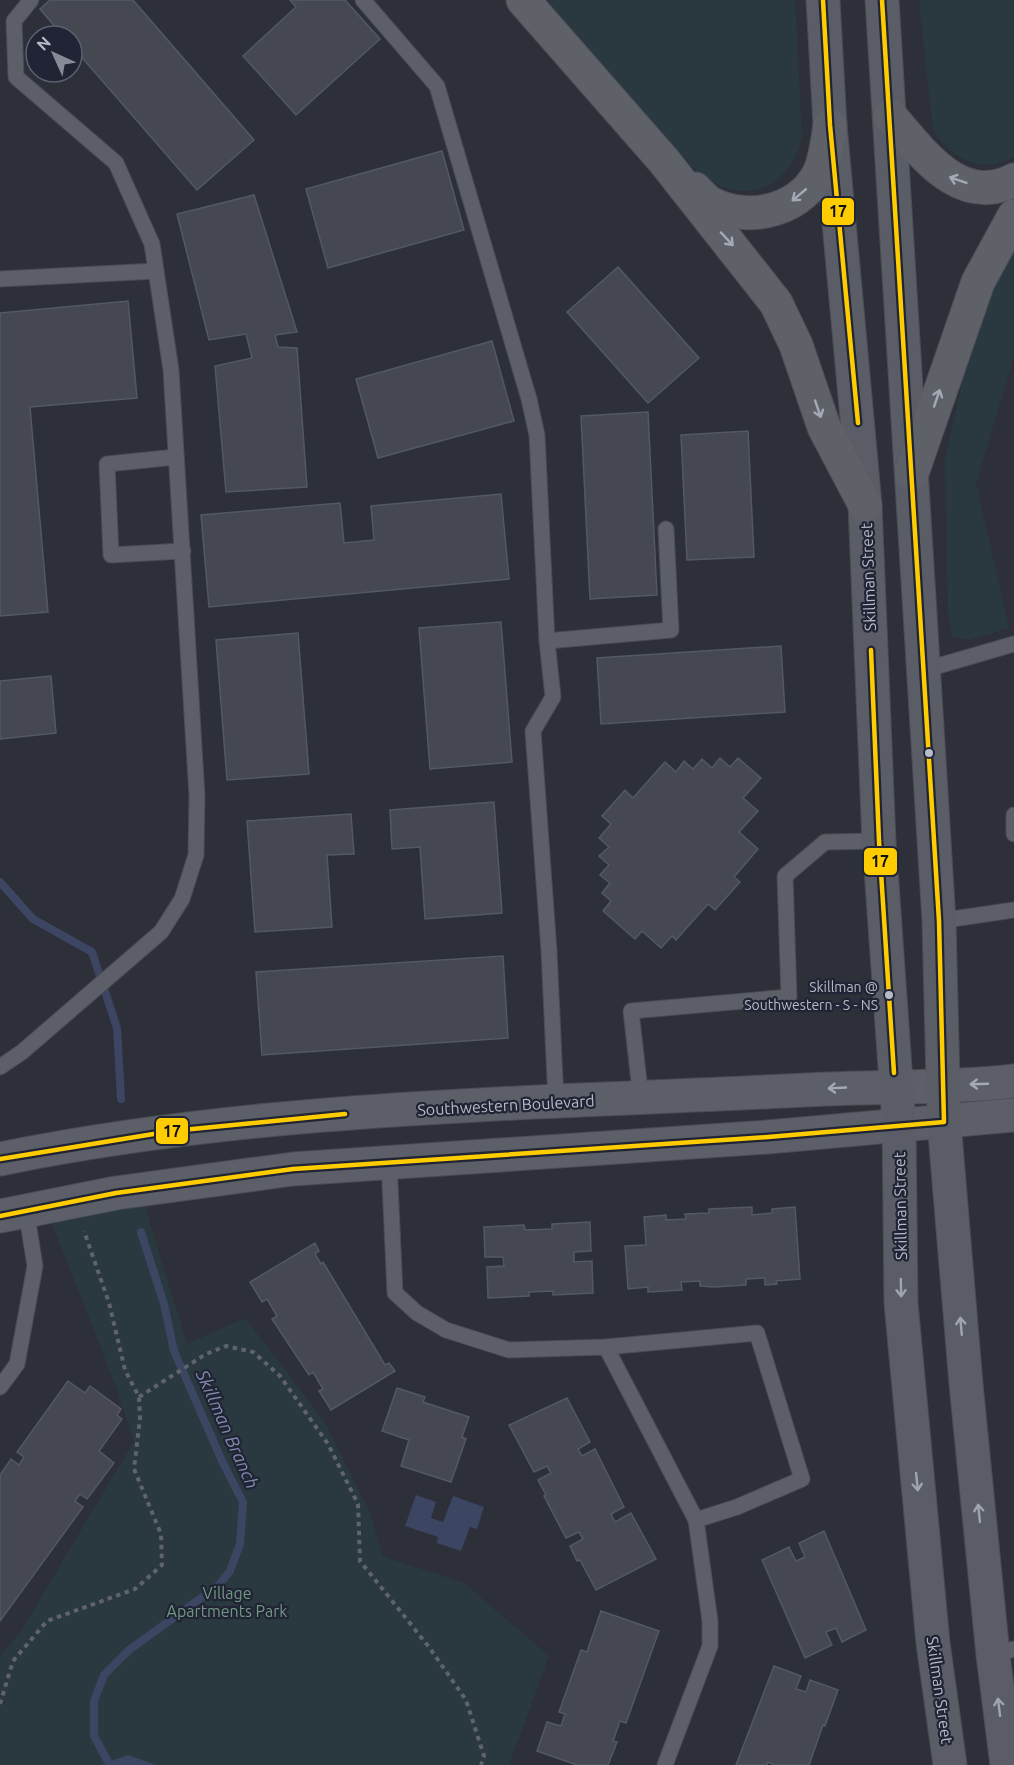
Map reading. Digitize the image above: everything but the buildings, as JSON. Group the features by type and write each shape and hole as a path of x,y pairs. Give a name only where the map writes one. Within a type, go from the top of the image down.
{"main road":[{"path":"523,0 664,161 776,303 796,345 824,427 865,505"},
{"name":"Skillman Street","path":"823,0 831,125 865,505 879,841 899,1125 902,1314 933,1643 950,1765"},
{"path":"882,0 939,921 944,1122 966,1384 1004,1652 1007,1765"},
{"path":"890,116 951,180 985,188 1001,186 1014,180"},
{"path":"664,161 711,204 741,214 765,213 789,204 810,186 822,166 831,125"},
{"path":"912,473 978,282 1014,216"},
{"path":"872,681 924,670"}],"street":[{"name":"Southwestern Boulevard","path":"0,1159 82,1142 184,1127 386,1111 555,1101 1014,1081"},
{"path":"386,1111 389,1161"},
{"path":"8,1209 293,1169 768,1137 1014,1115"}],"lane":[{"path":"0,1067 38,1038 161,932 182,899 196,855 197,796 171,370 152,244 116,163 56,109 16,77 14,21 31,0"},
{"path":"363,0 436,86 529,399 537,435 547,641 553,697 534,731 549,951 555,1101"},
{"path":"0,279 156,272"},
{"path":"176,457 107,464 111,555 183,551"},
{"path":"547,641 671,630 666,529"},
{"path":"924,670 1014,644"},
{"path":"1014,815 1014,834"},
{"path":"641,1098 631,1011 789,997 785,876 825,842 879,841"},
{"path":"939,921 1014,910"},
{"path":"389,1161 395,1293 417,1313 446,1330 509,1350 606,1347 757,1333 802,1479 737,1507 696,1520"},
{"path":"0,1387 17,1364 35,1266 8,1209"},
{"path":"606,1347 696,1520 711,1621 710,1646 664,1765"}],"path":[{"path":"0,1704 13,1661 47,1621 135,1589 162,1564 161,1534 134,1469 140,1418 139,1397 125,1370 109,1303 84,1230"},
{"path":"139,1397 206,1354 225,1346 253,1352 280,1376 328,1444 358,1504 360,1561 429,1647 466,1700 484,1756 482,1765"}],"green space":[{"path":"546,0 795,0 802,137 786,171 761,188 746,191 730,189 714,183 697,172"},
{"path":"919,0 1014,0 1014,156 1002,162 990,164 968,161 948,148 933,128"},
{"path":"1014,230 1014,355 976,484 1009,628 969,640 952,637 948,611 945,460 971,342"},
{"name":"Village Apartments Park","path":"143,1201 187,1344 245,1318 324,1421 371,1515 382,1556 464,1583 549,1656 509,1765 0,1765 0,1656 21,1631 134,1441 117,1389 49,1216"}],"water":[{"path":"416,1495 436,1502 431,1518 443,1522 453,1496 484,1507 477,1529 470,1527 461,1551 437,1543 438,1537 405,1526"},
{"path":"128,1755 156,1765 100,1765"}],"waterway":[{"name":"Skillman Branch","path":"0,882 33,919 92,952 117,1028 121,1099"},
{"name":"Skillman Branch","path":"107,1760 94,1736 94,1701 104,1675 129,1650 219,1585 230,1571 240,1544 243,1502 222,1461 174,1351 164,1304 141,1232"}],"transit line":[{"name":"17","path":"823,0 830,125 858,423"},
{"name":"17","path":"0,1216 116,1193 293,1169 768,1137 944,1122 939,921 882,0"},
{"name":"17","path":"871,650 879,841 894,1073"},
{"name":"17","path":"0,1159 172,1131 345,1114"}],"place":[{"name":"Skillman @ Southwestern - S - NS","path":"889,995"}]}
